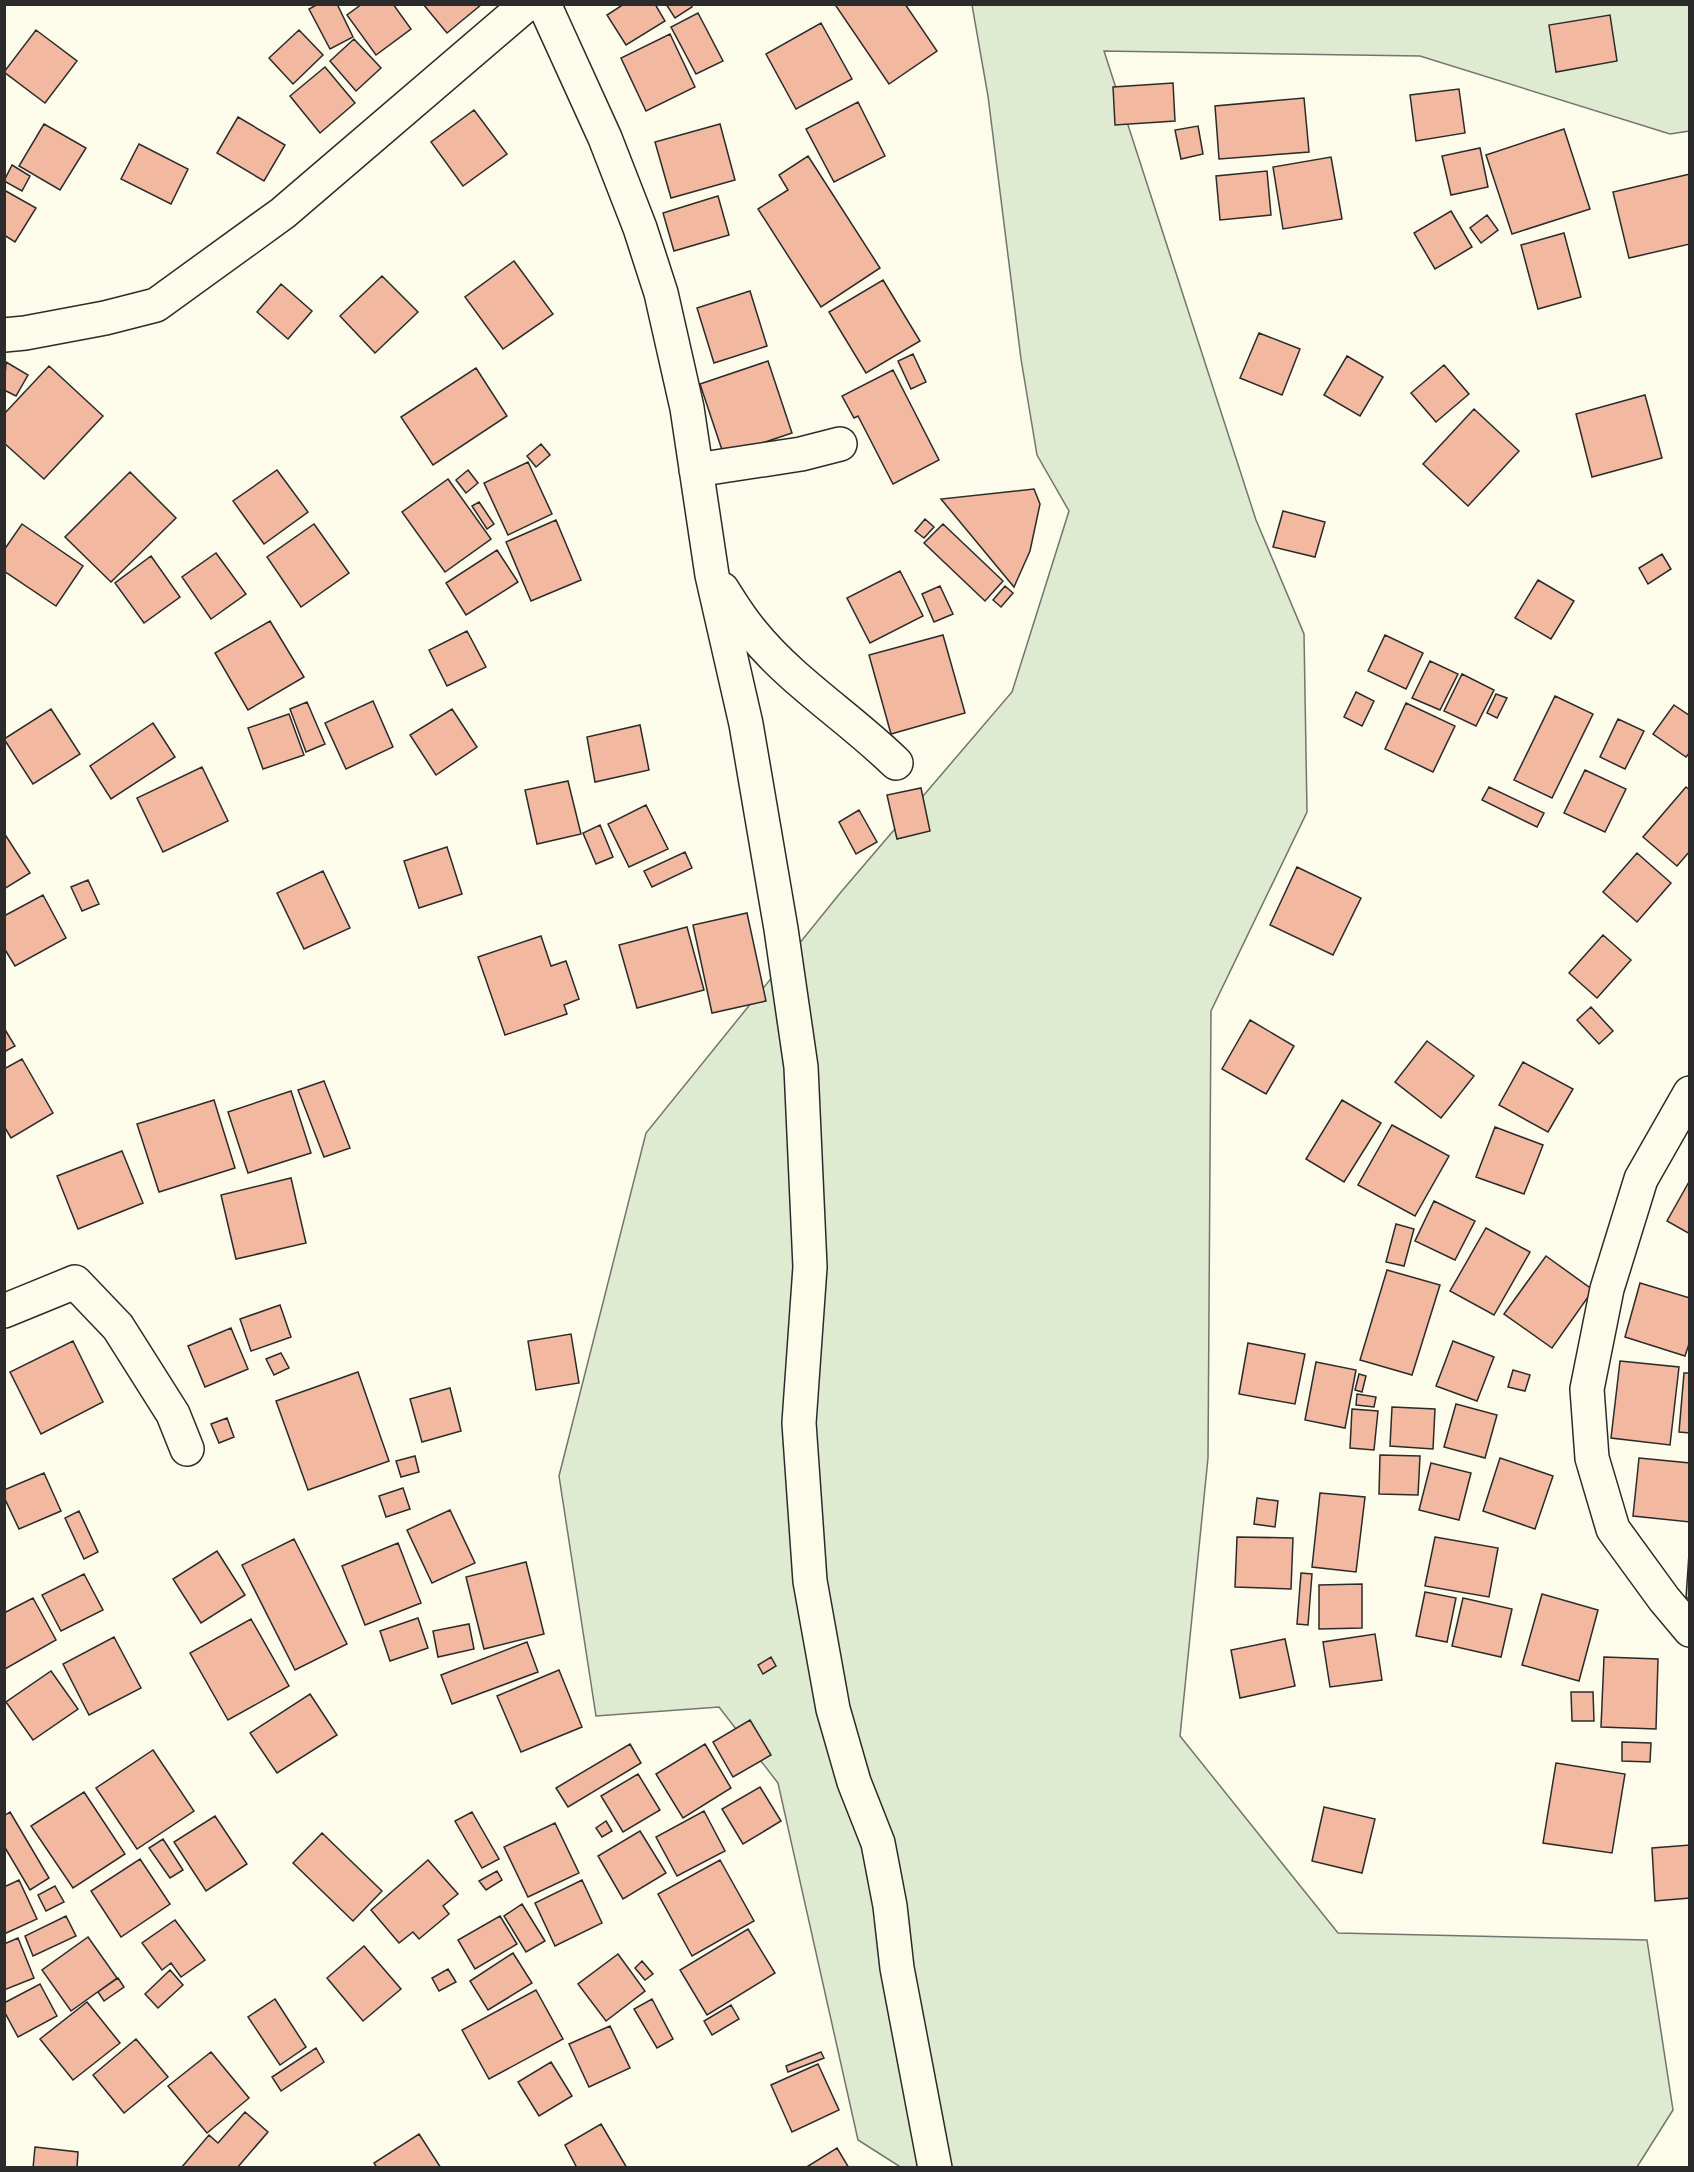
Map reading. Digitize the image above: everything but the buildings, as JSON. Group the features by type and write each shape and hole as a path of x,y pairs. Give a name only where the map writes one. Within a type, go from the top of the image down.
{"street":[{"path":"4,335 71,324 156,305 283,213 527,4"},
{"path":"544,4 605,138 640,228 661,293 687,408 712,575 746,724 781,929 801,1067 810,1267 799,1423 810,1581 833,1709 854,1782 878,1843 890,1906 897,1968 935,2168"},
{"path":"696,470 801,454 840,444"},
{"path":"712,575 758,639 793,675 870,738 896,763"},
{"path":"1689,1093 1641,1179 1607,1289 1587,1389 1592,1458 1613,1529 1689,1630"},
{"path":"4,1311 75,1282 118,1327 173,1414 187,1449"}],"green space":[{"path":"972,5 1689,5 1689,131 1670,134 1420,56 1104,51 1256,520 1304,634 1307,812 1211,1011 1208,1458 1180,1736 1338,1933 1647,1940 1673,2110 1637,2167 902,2168 858,2140 778,1783 719,1707 596,1716 559,1476 646,1133 841,892 1012,692 1069,511 1037,455 1021,359 988,96"}]}
